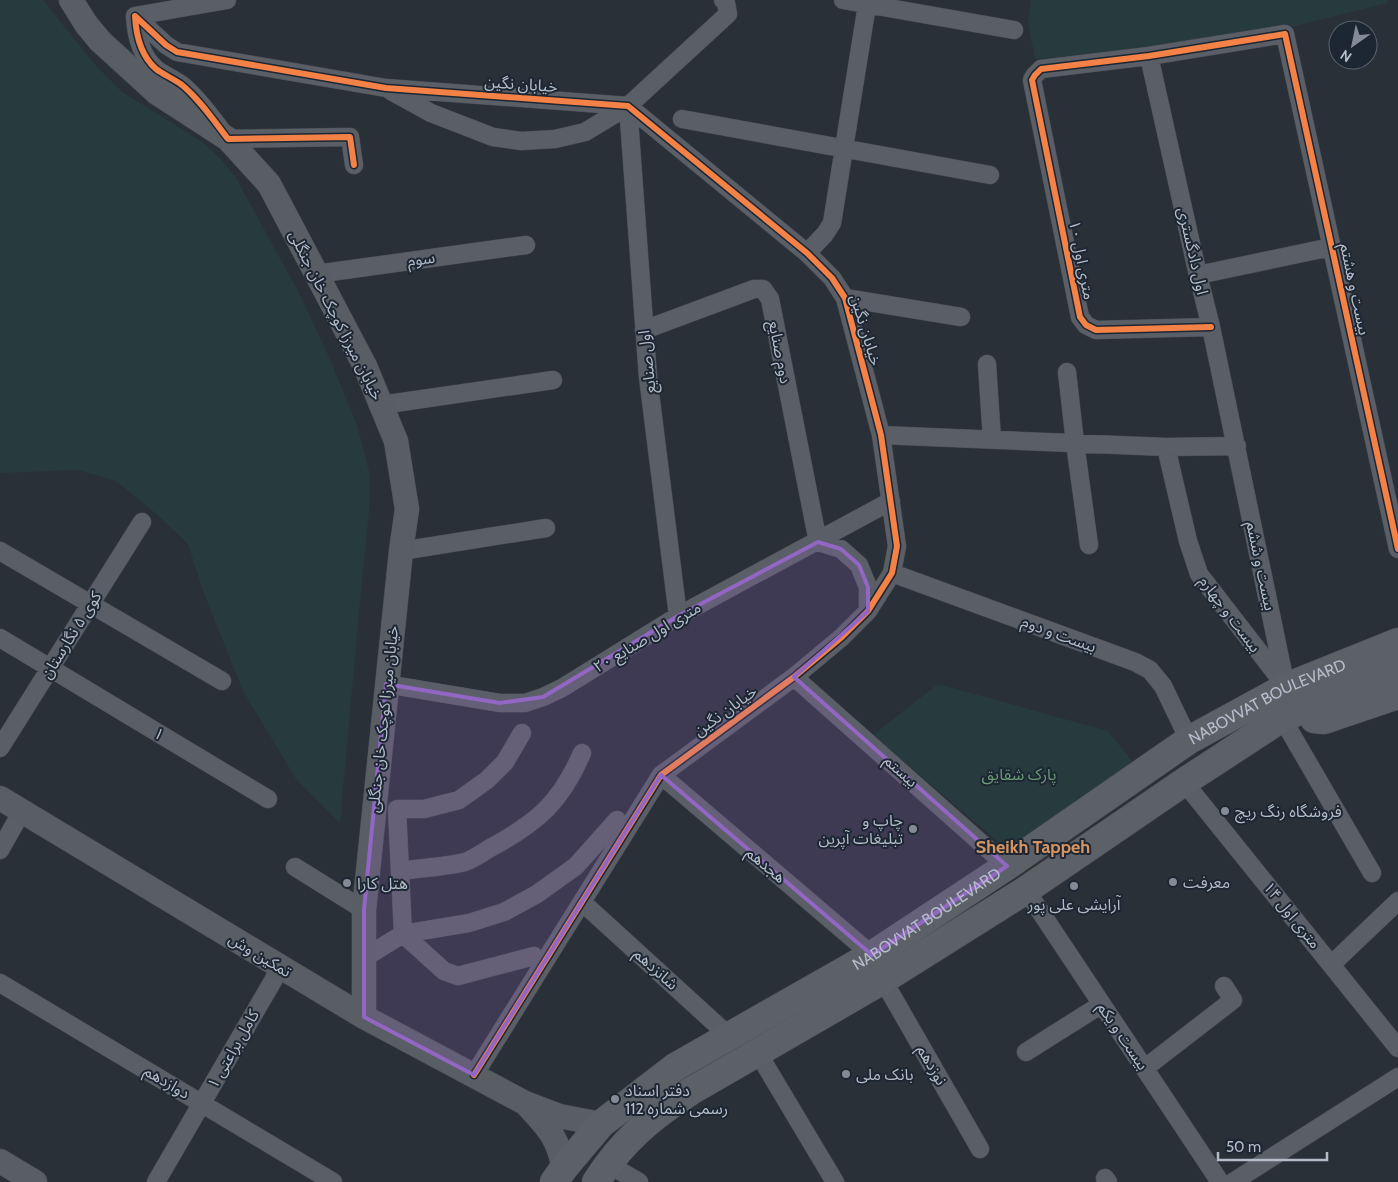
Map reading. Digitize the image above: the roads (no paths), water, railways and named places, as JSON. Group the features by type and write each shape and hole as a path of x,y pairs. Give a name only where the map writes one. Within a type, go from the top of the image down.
{"main road":[{"name":"NABOVVAT BOULEVARD","path":"559,1175 601,1124 675,1068 872,955 1008,866 1189,740 1286,687 1398,642"},
{"name":"NABOVVAT BOULEVARD","path":"602,1173 634,1133 662,1110 691,1091 883,980 1026,890 1184,782 1282,718 1398,671"},
{"path":"1282,718 1324,720 1398,695"}],"street":[{"name":"خیابان میرزا کوچک خان جنگلی","path":"71,0 100,41 157,93 228,139 269,184 365,366 396,441 407,509 400,551 364,910 364,1017"},
{"path":"228,0 135,16 138,40 144,54 155,68 182,85 202,106 228,139 350,137 354,165"},
{"path":"386,88 431,113 493,137 520,140 555,139 585,132 628,106 728,14 726,3 723,0"},
{"path":"843,0 1014,30"},
{"path":"807,253 832,223 867,5"},
{"name":"خیابان نگین","path":"135,16 166,45 177,52 386,88 628,106 807,253 832,278 845,298 881,435 897,546 892,573 868,611 842,637 794,677 661,775 474,1075"},
{"name":"بیست و هشتم","path":"1150,56 1285,34 1398,549"},
{"name":"۱۰ متری اول","path":"1150,56 1041,69 1032,80 1080,317 1086,326 1096,330 1212,327"},
{"name":"اول دادگستری","path":"1150,56 1198,275 1212,327 1237,446"},
{"name":"اول صنایع","path":"628,106 644,330 678,616"},
{"path":"682,118 990,175"},
{"name":"سوم","path":"316,274 526,244"},
{"path":"1198,275 1331,247"},
{"name":"دوم صنایع","path":"644,330 754,288 763,289 770,299 818,542"},
{"path":"845,298 961,317"},
{"path":"986,364 992,440"},
{"path":"1067,372 1089,545"},
{"path":"381,405 553,380"},
{"path":"881,435 1166,447 1237,446"},
{"name":"بیست و ششم","path":"1237,446 1286,687"},
{"name":"بیست و چهارم","path":"1166,447 1188,541 1200,574 1286,687"},
{"name":"۲۰ متری اول صنایع","path":"386,684 500,703 525,703 543,697 562,688 678,616 891,501"},
{"name":"کوی ۵ نگارستان","path":"0,748 142,522"},
{"path":"400,551 546,528"},
{"path":"818,542 841,549 859,565 868,587 868,611"},
{"path":"0,552 91,603 222,681"},
{"name":"بیست و دوم","path":"892,573 1134,662 1150,670 1163,686 1189,740"},
{"name":"۱","path":"0,638 268,799"},
{"name":"بیستم","path":"794,677 1008,866"},
{"path":"1282,718 1372,873"},
{"path":"522,733 505,762 487,780 459,800 424,808 397,809 403,934 444,971 458,976 534,956"},
{"path":"400,871 466,862 536,820 557,798 576,767 582,753"},
{"name":"هجدهم","path":"661,775 872,955"},
{"name":"۱۴ متری اول","path":"1184,782 1398,1048"},
{"name":"تمکین وش","path":"0,798 364,1017 526,1103"},
{"path":"0,850 22,811"},
{"path":"364,958 403,934 470,923 504,912 537,894 576,866 617,820"},
{"path":"295,867 364,910"},
{"name":"بیست و یکم","path":"1026,890 1220,1182"},
{"path":"1332,964 1398,901"},
{"name":"شانزدهم","path":"582,902 729,1036"},
{"name":"کامل براعتی ۱","path":"156,1182 280,967"},
{"name":"نوزدهم","path":"883,980 980,1149"},
{"name":"دوازدهم","path":"0,983 333,1182"},
{"path":"1145,1068 1233,1000 1224,986"},
{"path":"1026,1052 1102,1004"},
{"path":"758,1053 835,1182"},
{"path":"1233,1182 1398,1077"},
{"path":"526,1103 559,1116 601,1124"},
{"path":"526,1103 552,1132 560,1151 559,1175"},
{"path":"0,1161 35,1182"},
{"path":"602,1173 639,1182"},
{"path":"0,1178 6,1182"}],"place":[{"name":"فروشگاه رنگ ریچ","path":"1225,811"},
{"name":"چاپ و تبلیغات آپرین","path":"913,829"},
{"name":"معرفت","path":"1173,882"},
{"name":"هتل کارا","path":"347,883"},
{"name":"آرایشی علی پور","path":"1074,886"},
{"name":"بانک ملی","path":"846,1074"},
{"name":"دفتر اسناد رسمی شماره 112","path":"615,1099"}],"district":[{"name":"Sheikh Tappeh","path":"1033,847"}],"park label":[{"name":"پارک شقایق","path":"1019,774"}]}
